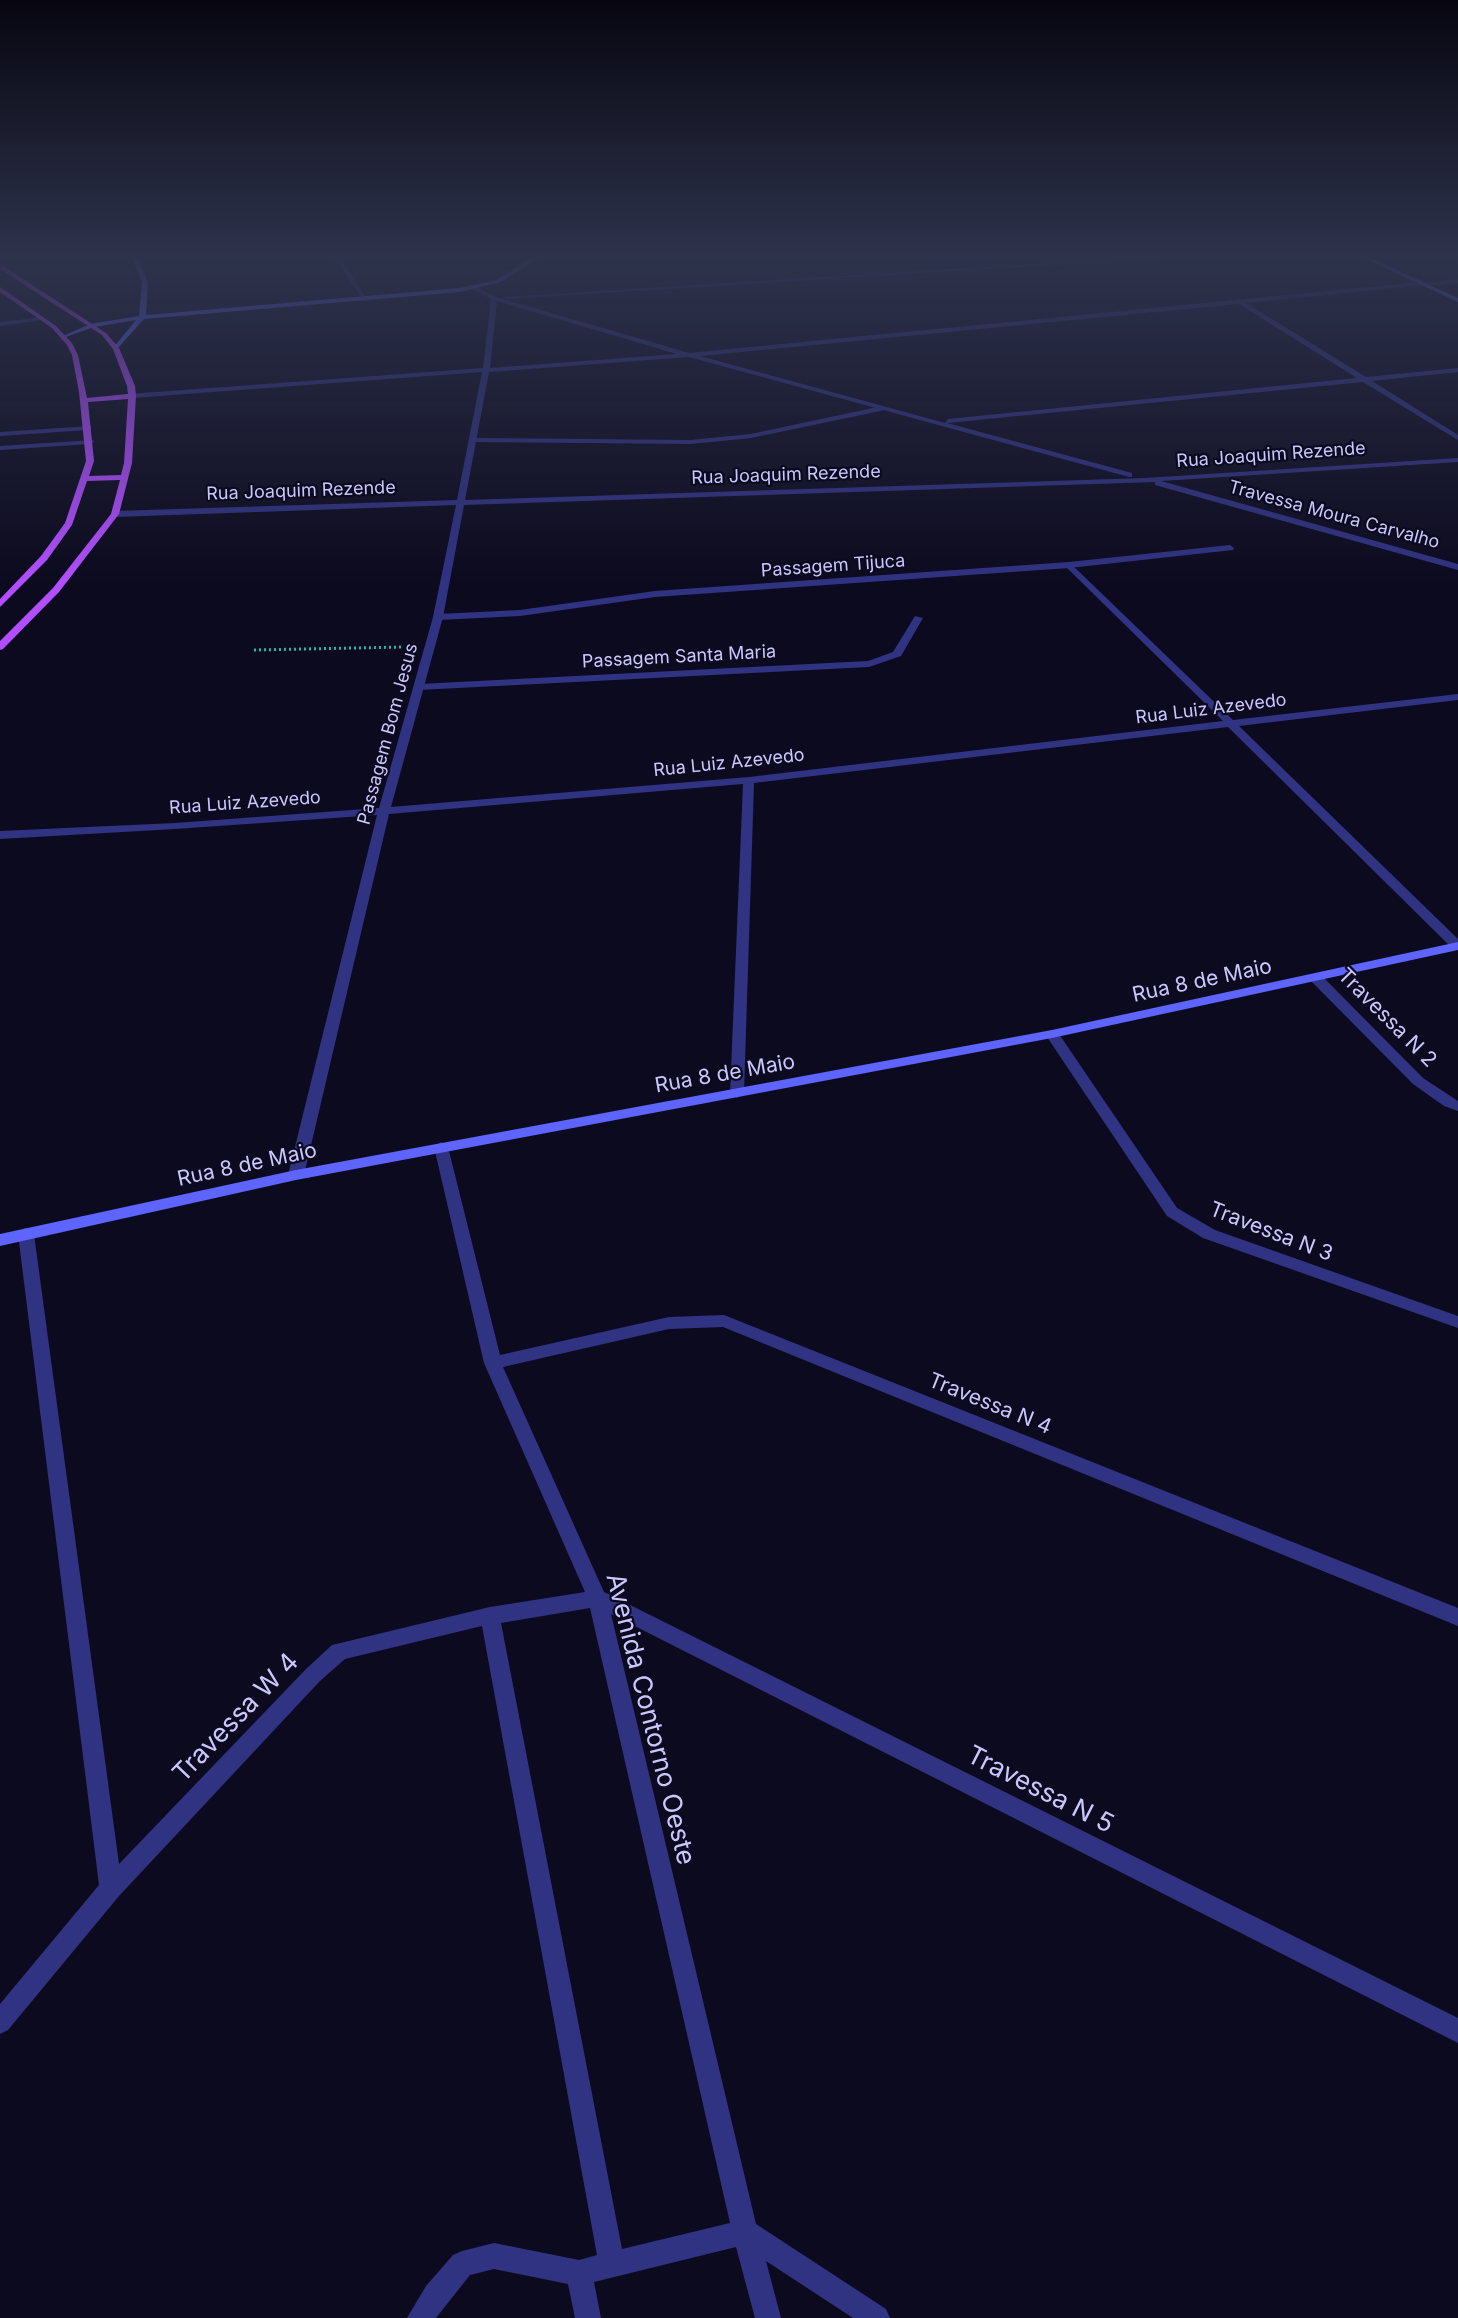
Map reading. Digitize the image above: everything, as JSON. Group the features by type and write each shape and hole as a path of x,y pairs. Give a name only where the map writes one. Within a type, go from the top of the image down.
{"main road":[{"path":"0,604 44,558 69,523 84,479 90,460 90,442 77,365"},
{"path":"0,647 56,590 115,514 128,463 132,396 131,386 123,365"},
{"path":"84,400 132,396"},
{"path":"84,479 124,477"},
{"name":"Rua 8 de Maio","path":"0,1240 296,1175 1052,1034 1458,946"}],"street":[{"name":"Passagem Bom Jesus","path":"296,1175 384,811 438,617 487,365"},
{"path":"132,396 560,365"},
{"name":"Travessa Moura Carvalho","path":"726,365 939,422 1458,567"},
{"path":"1343,365 1458,438"},
{"path":"939,422 1458,370"},
{"path":"472,440 691,442 751,436 882,408"},
{"path":"0,434 88,428"},
{"path":"0,448 90,442"},
{"name":"Rua Joaquim Rezende","path":"115,514 1145,480 1458,460"},
{"name":"Passagem Tijuca","path":"438,617 520,613 655,594 1069,565 1230,548"},
{"path":"1069,565 1458,946"},
{"name":"Passagem Santa Maria","path":"419,687 869,664 897,654 918,618"},
{"name":"Rua Luiz Azevedo","path":"0,835 175,826 384,811 749,780 1458,697"},
{"path":"737,1094 749,780"},
{"name":"Travessa N 2","path":"1317,978 1418,1081 1449,1103 1458,1106"},
{"name":"Travessa N 3","path":"1052,1034 1172,1212 1209,1234 1458,1322"},
{"name":"Avenida Contorno Oeste","path":"441,1147 493,1363 597,1598 745,2232 768,2318"},
{"path":"26,1234 111,1888"},
{"name":"Travessa N 4","path":"493,1363 669,1323 724,1321 1458,1617"},
{"name":"Travessa W 4","path":"0,2022 111,1888 304,1684 339,1651 490,1616 597,1598"},
{"name":"Travessa N 5","path":"597,1598 1458,2031"},
{"path":"490,1616 612,2265"},
{"path":"420,2318 435,2295 462,2264 494,2256 579,2273 745,2232 878,2318"},
{"path":"579,2273 588,2318"}],"path":[{"path":"254,650 430,647"}]}
